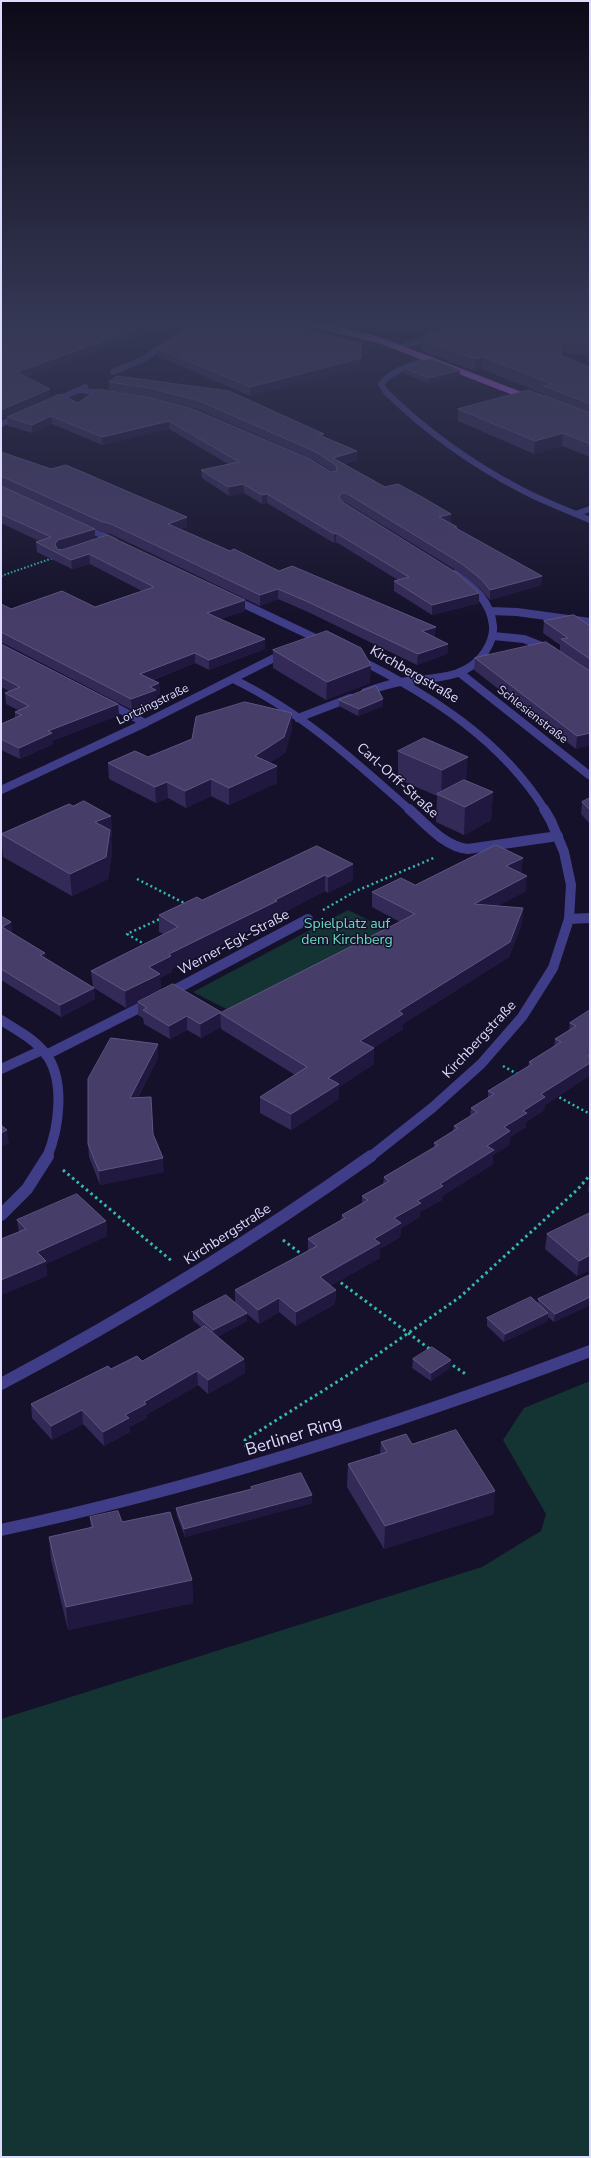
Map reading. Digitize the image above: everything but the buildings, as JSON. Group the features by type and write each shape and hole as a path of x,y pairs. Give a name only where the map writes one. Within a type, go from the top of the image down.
{"street":[{"path":"423,423 492,473 521,490 590,520"},
{"path":"575,514 590,509"},
{"path":"74,523 123,546"},
{"path":"96,544 110,539"},
{"path":"298,718 382,686 402,682 443,678 460,673 482,659 493,636 490,611 481,595 468,583 450,571"},
{"path":"226,595 311,639 334,647"},
{"path":"490,611 517,612 590,622"},
{"path":"493,636 516,637 535,641 560,656"},
{"name":"Lortzingstraße","path":"1,790 145,723 294,648"},
{"name":"Kirchbergstraße","path":"1,1384 113,1323 190,1276 267,1228 380,1149 455,1087 486,1056 526,1013 555,963 569,919 569,878 566,857 558,836 540,803 510,765 454,714 402,682 354,657"},
{"name":"Schlesienstraße","path":"460,673 589,775"},
{"name":"Carl-Orff-Straße","path":"234,679 258,691 339,747 442,838 457,848"},
{"path":"97,698 145,723"},
{"path":"457,848 484,848 558,836"},
{"name":"Werner-Egk-Straße","path":"1,1069 44,1052 199,978 308,918"},
{"path":"569,919 590,918"},
{"path":"1,1020 37,1045 44,1052 53,1067 57,1082 58,1102 55,1131 48,1157 19,1200 1,1215"},
{"name":"Berliner Ring","path":"1,1530 150,1495 250,1469 489,1391 590,1351"}],"path":[{"path":"1,576 54,558"},
{"name":"Werner-Egk-Straße","path":"308,918 356,891 457,848"},
{"path":"137,879 189,906 182,909"},
{"path":"146,946 126,934 168,915"},
{"path":"486,1056 520,1076"},
{"path":"552,1094 590,1114"},
{"path":"48,1157 190,1276"},
{"path":"250,1469 245,1440 351,1373 460,1297 578,1189 590,1175"},
{"path":"267,1228 310,1260"},
{"path":"334,1278 436,1353"},
{"path":"442,1357 489,1391"}],"green space":[{"name":"Spielplatz auf dem Kirchberg","path":"348,910 395,933 234,1013 193,992"},
{"path":"590,1381 590,2157 1,2157 1,1719 482,1567 541,1531 546,1514 503,1440 524,1408"}]}
